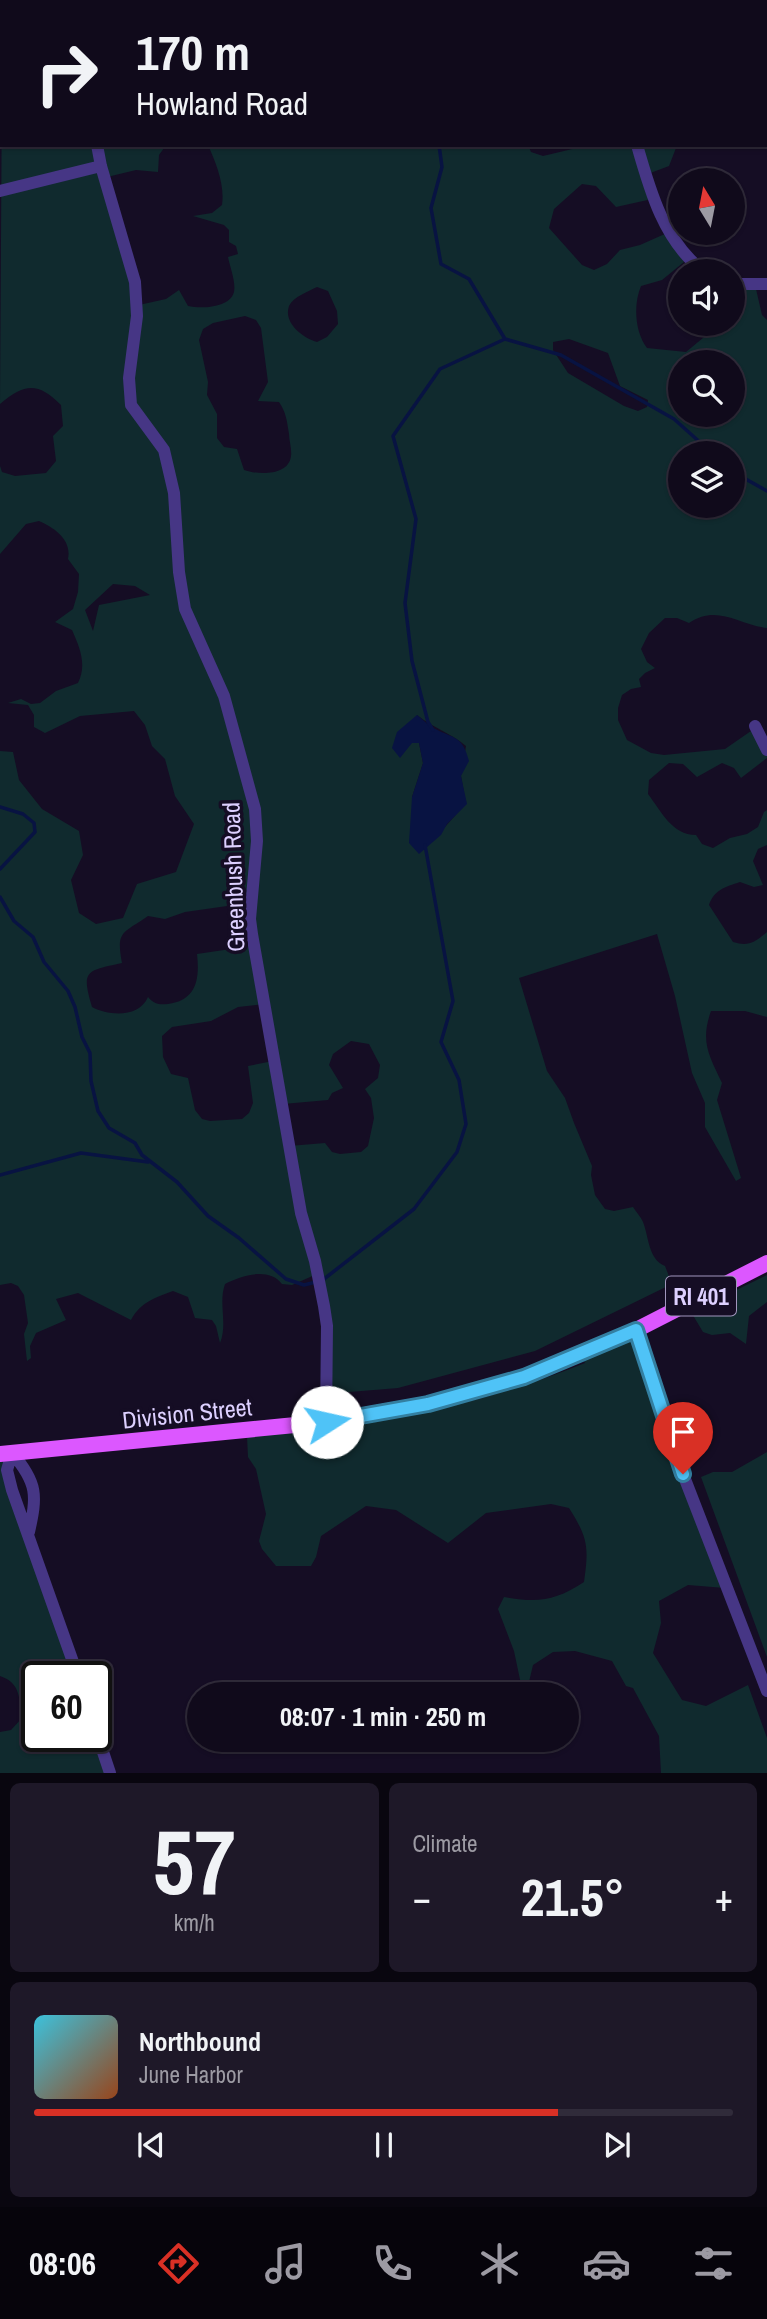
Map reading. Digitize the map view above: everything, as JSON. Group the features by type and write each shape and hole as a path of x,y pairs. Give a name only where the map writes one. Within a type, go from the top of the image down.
{"main road":[{"name":"Division Street","path":"6,1454 327,1422 428,1404 524,1377 636,1330 767,1263"}],"street":[{"name":"Greenbush Road","path":"97,147 135,282 137,316 129,378 131,405 164,450 174,493 179,572 186,609 224,696 255,809 257,841 250,919 301,1213 322,1290 327,1326 327,1422"},
{"path":"638,147 651,191 669,232 689,259"},
{"path":"0,191 101,166"},
{"path":"745,284 767,284"},
{"path":"755,726 767,750"},
{"path":"636,1330 683,1474 767,1691"},
{"path":"6,1454 12,1490 73,1661"},
{"path":"6,1454 26,1469 36,1500 29,1533"},
{"path":"103,1752 110,1773"}],"green space":[{"path":"2,147 168,147 159,155 158,172 136,170 107,177 139,305 166,299 179,290 188,306 207,307 227,301 234,292 234,279 228,257 238,254 236,246 229,242 229,230 224,225 193,216 212,213 222,205 221,182 209,147 529,147 531,152 543,156 581,147 678,147 669,166 645,175 652,199 616,207 596,186 582,184 554,209 549,228 582,265 594,270 607,264 620,250 640,245 667,233 668,245 674,245 682,259 668,259 668,275 662,280 641,286 636,318 647,348 668,350 668,427 745,427 745,350 688,350 705,336 745,336 745,288 756,289 762,315 767,320 767,628 718,615 709,615 689,623 677,618 665,618 649,633 641,649 647,662 655,668 639,679 641,687 622,695 618,708 618,720 627,740 651,753 664,755 725,749 751,731 767,752 767,758 741,778 734,768 722,763 697,777 683,764 669,763 649,780 648,794 674,827 696,835 702,844 713,848 758,827 767,810 767,845 758,849 753,861 763,885 754,887 740,882 717,892 709,905 733,942 751,943 767,932 767,1017 745,1011 711,1011 706,1031 710,1056 722,1083 717,1100 741,1178 736,1181 705,1127 705,1103 692,1073 675,996 657,934 519,978 547,1071 565,1098 592,1166 595,1195 605,1209 614,1211 633,1207 643,1222 652,1253 659,1263 665,1266 672,1284 535,1351 398,1388 325,1394 326,1316 317,1274 292,1285 282,1284 263,1274 239,1278 225,1284 220,1343 212,1320 195,1318 188,1297 173,1291 144,1305 131,1320 78,1293 56,1299 66,1320 36,1333 30,1346 31,1358 27,1361 24,1334 28,1323 24,1295 18,1286 11,1283 0,1285 0,751 13,752 19,780 42,809 79,831 83,855 71,880 79,913 96,924 123,918 137,884 176,872 194,824 175,796 165,759 152,746 145,725 134,711 80,716 45,733 34,727 34,715 28,705 8,703 21,699 31,704 40,703 56,691 78,683 82,670 80,650 72,630 55,622 73,609 78,592 79,574 68,559 65,540 51,527 39,521 26,524 0,554 0,466 2,472 15,476 46,473 56,461 53,436 63,426 61,405 53,397 31,388 17,392 0,404","holes":["317,287 328,291 337,311 338,324 327,337 317,342 306,337 292,324 289,306 294,300","245,316 256,320 261,328 268,382 258,401 279,402 288,425 291,453 289,463 279,471 257,473 244,470 237,449 224,447 217,438 217,414 207,395 208,382 199,340 203,329 213,323","569,339 608,353 620,386 648,400 647,407 638,411 624,406 568,373 553,350 553,342","113,584 135,586 150,595 99,605 93,631 85,610","417,715 466,746 461,776 466,804 420,852 412,797 423,763 419,743 412,743","248,903 251,946 197,954 197,980 185,998 159,1004 148,997 138,1009 123,1013 92,1007 87,986 89,974 122,963 120,945 127,930 148,916 165,919 185,912","264,1004 273,1061 248,1066 253,1103 249,1113 242,1119 202,1119 195,1110 188,1078 171,1074 163,1057 162,1036 172,1027 211,1021 238,1007","351,1041 369,1044 380,1065 378,1078 365,1089 371,1098 374,1118 368,1146 361,1152 340,1154 332,1152 325,1143 289,1146 283,1104 328,1100 332,1093 343,1088 329,1065 333,1054"]},
{"path":"767,1275 767,1302 749,1316 746,1344 730,1333 712,1335 703,1332 691,1312"},
{"path":"635,1330 725,1588 688,1585 659,1601 661,1623 653,1653 682,1700 706,1706 748,1685 767,1738 767,1773 661,1773 659,1736 633,1688 626,1686 612,1661 575,1651 553,1652 533,1665 529,1682 521,1682 514,1651 498,1609 504,1597 546,1599 584,1582 586,1543 569,1508 551,1504 486,1513 448,1543 396,1510 366,1506 321,1536 311,1566 276,1566 262,1549 259,1541 266,1514 256,1469 248,1457 247,1436 334,1428 461,1404 585,1363 581,1354"},
{"path":"767,1452 767,1657 701,1477 713,1472 732,1472"},
{"path":"0,1453 4,1453 71,1661 21,1661 21,1711 15,1687 0,1676"},
{"path":"21,1719 21,1752 100,1752 107,1773 0,1773 0,1732 11,1730"}],"shaded area":[{"path":"417,715 430,726 459,741 469,761 461,776 467,804 447,824 441,835 419,854 409,843 412,797 423,763 419,743 412,743 400,758 392,748 397,732"}],"waterway":[{"path":"439,147 442,167 431,208 441,264 469,279 505,339 561,355 674,419 699,441"},
{"path":"433,730 428,722 412,661 405,603 416,519 393,436 440,369 505,339"},
{"path":"745,479 767,491"},
{"path":"0,807 23,814 34,823 35,832 0,869"},
{"path":"324,1279 414,1209 457,1152 466,1124 459,1080 441,1042 453,1001 425,845"},
{"path":"0,897 14,921 33,937 44,962 68,991 82,1037 90,1053 91,1081 98,1111 109,1128 135,1143 142,1155 177,1182 208,1216 239,1238 286,1279 304,1285 316,1282"},
{"path":"0,1175 81,1153 148,1162"}],"route":[{"path":"327,1422 428,1404 524,1377 636,1330 683,1474"}]}
